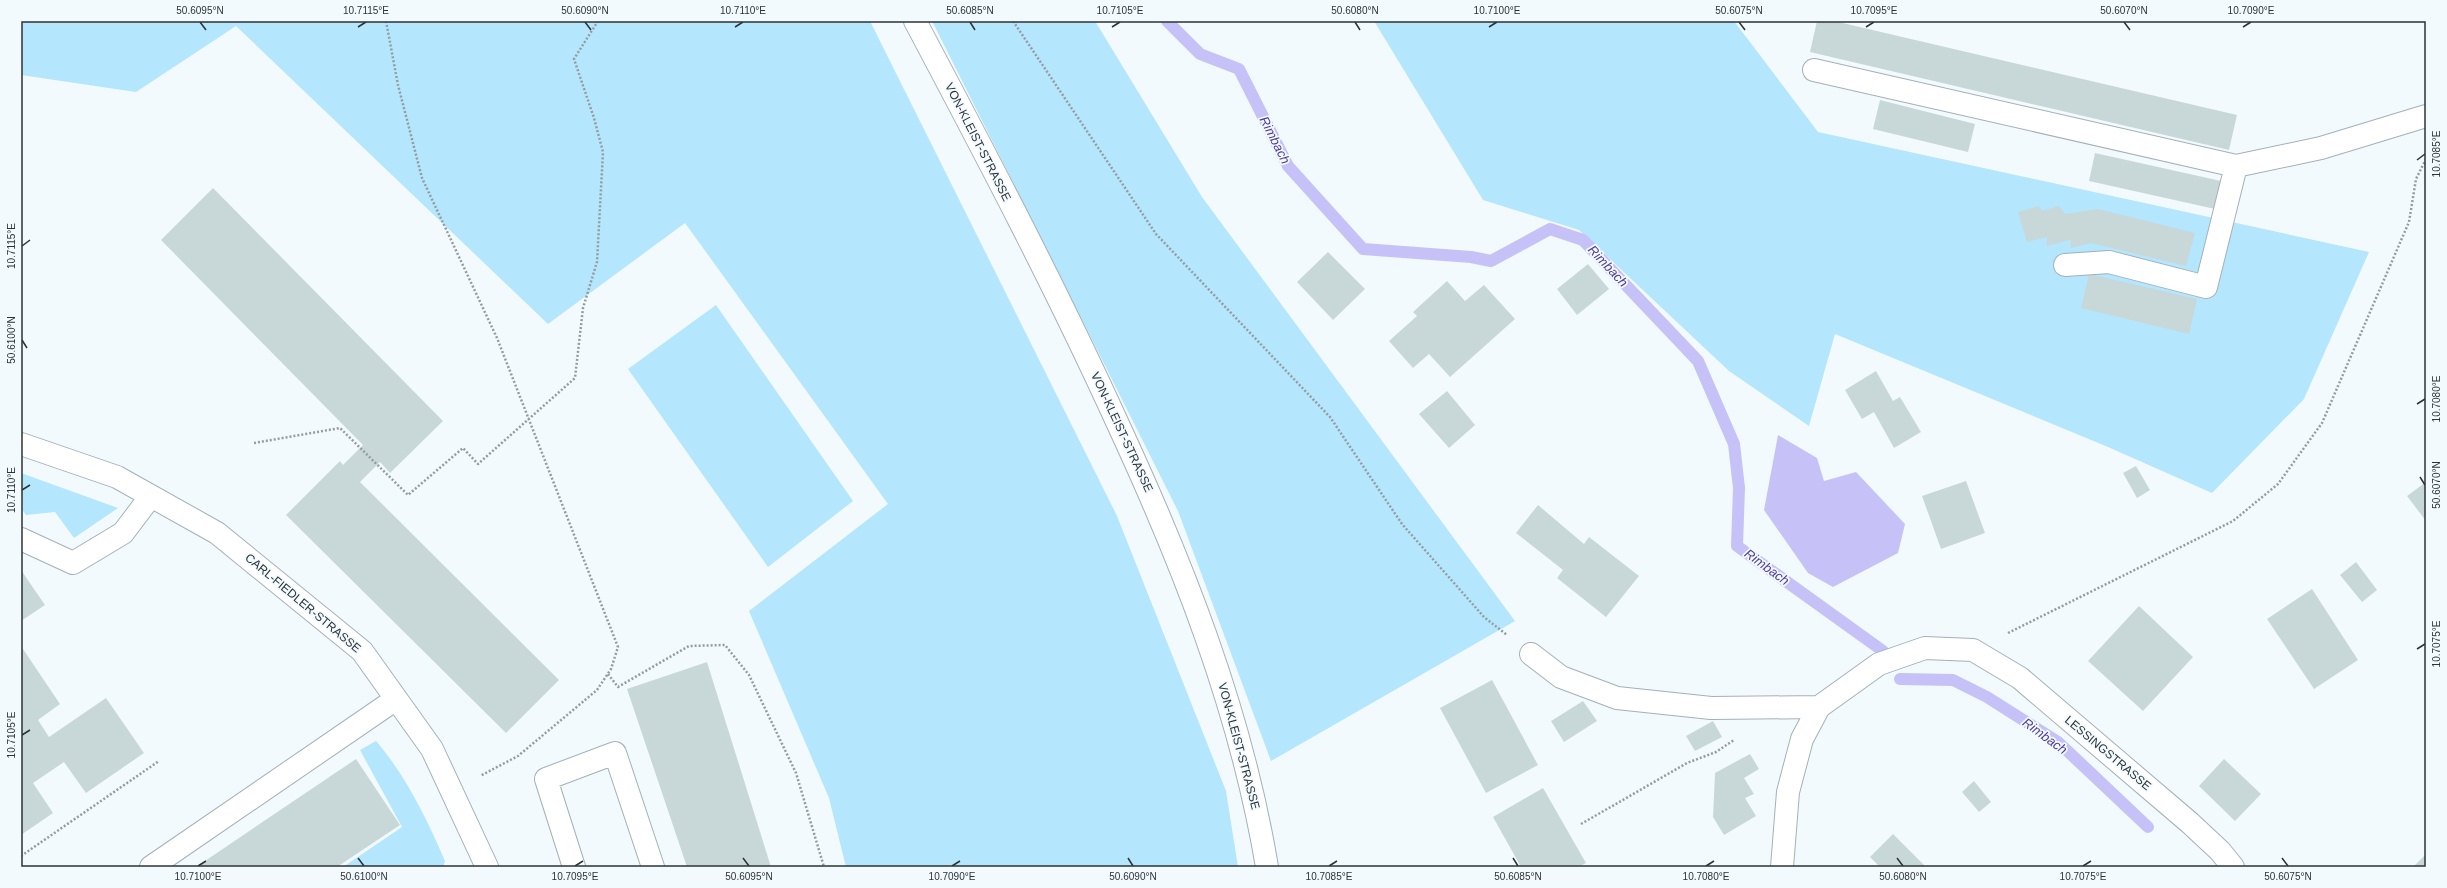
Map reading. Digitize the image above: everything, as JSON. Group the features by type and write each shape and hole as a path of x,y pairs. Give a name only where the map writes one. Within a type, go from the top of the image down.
{"street":[{"name":"VON-KLEIST-STRASSE","path":"915,21 1080,340 1156,507 1200,617 1234,720 1260,822 1267,867"},
{"path":"1814,70 2236,166 2321,148 2426,116"},
{"path":"2065,265 2109,262 2206,287 2236,166"},
{"name":"CARL-FIEDLER-STRASSE","path":"21,444 117,477 218,533 362,651 432,749 487,867"},
{"path":"21,538 73,563 123,534 152,496"},
{"path":"1782,867 1788,792 1802,739 1819,707 1879,664 1925,648 1974,650"},
{"name":"LESSINGSTRASSE","path":"1974,650 2020,678 2190,823 2220,851 2233,867"},
{"path":"1531,654 1561,677 1617,698 1712,708 1819,707"},
{"path":"151,867 396,699"},
{"path":"574,867 546,779 615,753 653,867"}],"path":[{"path":"386,21 398,85 422,178 497,338 618,647 608,674 597,690 518,756 452,792"},
{"path":"254,443 340,428 408,496 463,448 478,464 575,378 583,308 597,262 603,152 594,118 574,59 598,21"},
{"path":"1013,21 1156,234 1330,417 1402,524 1484,617 1531,654"},
{"path":"1974,650 2233,521 2278,484 2322,423 2409,222 2416,179 2426,159"},
{"path":"608,674 618,687 689,646 725,645 749,675 796,773 824,867"},
{"path":"1581,824 1687,763 1716,752 1741,736"},
{"path":"21,856 159,762"}],"shaded area":[{"path":"21,21 870,21 1117,516 1226,791 1238,867 846,867 829,798 749,611 888,504 685,223 548,324 236,26 136,92 21,75"},
{"path":"932,21 1095,21 1202,197 1515,621 1271,761 1178,511"},
{"path":"1374,21 1734,21 1818,132 2369,252 2304,399 2212,493 2108,447 1835,334 1809,426 1729,371 1579,230 1483,200"},
{"path":"716,305 853,501 768,567 628,369"},
{"path":"1778,435 1817,458 1824,481 1856,472 1905,524 1898,553 1833,587 1808,573 1764,510"},
{"path":"21,473 118,508 74,538 55,512 26,515 21,508"},
{"path":"376,741 387,754 415,798 445,861 443,867 343,867 402,827 360,750"}],"building":[{"path":"1817,21 1834,21 2237,115 2229,150 1810,52"},
{"path":"1880,100 1975,124 1968,152 1873,129"},
{"path":"2095,153 2221,181 2215,209 2089,181"},
{"path":"213,188 443,421 390,473 380,462 360,482 559,680 506,733 286,515 340,461 343,465 363,445 161,240"},
{"path":"2039,206 2042,211 2059,206 2065,214 2098,209 2195,233 2186,266 2091,243 2071,248 2070,240 2047,246 2047,237 2027,242 2018,212"},
{"path":"1328,252 1365,289 1333,320 1297,282"},
{"path":"1588,264 1609,289 1577,315 1557,289"},
{"path":"2089,274 2197,299 2189,334 2081,308"},
{"path":"1447,281 1465,301 1484,285 1515,319 1450,377 1429,354 1413,368 1389,341 1417,316 1413,312"},
{"path":"1876,371 1893,401 1900,397 1921,432 1894,448 1874,412 1862,419 1845,390"},
{"path":"1447,391 1475,425 1449,448 1419,414"},
{"path":"2136,466 2150,490 2137,498 2123,473"},
{"path":"1966,481 1985,533 1941,549 1922,496"},
{"path":"2426,482 2426,521 2407,496"},
{"path":"1538,505 1584,544 1589,537 1639,576 1606,617 1557,578 1563,570 1516,533"},
{"path":"2356,562 2377,590 2362,602 2340,575"},
{"path":"21,570 45,605 21,621"},
{"path":"2312,589 2358,660 2314,689 2267,619"},
{"path":"2139,606 2193,657 2143,711 2088,661"},
{"path":"21,646 60,704 38,720 49,737 106,698 144,753 86,793 64,762 33,783 53,813 21,835"},
{"path":"707,662 771,867 687,867 627,689"},
{"path":"1492,680 1538,765 1486,793 1440,708"},
{"path":"1583,701 1597,721 1564,742 1551,721"},
{"path":"1713,721 1722,737 1695,751 1686,736"},
{"path":"1750,754 1759,769 1744,778 1754,794 1745,798 1756,816 1724,835 1713,817 1715,773"},
{"path":"356,759 400,825 337,867 196,867"},
{"path":"2224,759 2261,794 2235,821 2199,786"},
{"path":"1974,781 1991,802 1979,812 1962,792"},
{"path":"1543,788 1586,863 1578,867 1521,867 1493,817"},
{"path":"1893,834 1926,867 1880,867 1870,857"},
{"path":"2426,854 2426,867 2413,867"}],"waterway":[{"name":"Rimbach","path":"1167,21 1200,54 1239,69 1288,166 1363,249 1471,257 1491,261 1550,229 1583,240 1698,361 1734,444 1739,488 1737,546 1883,651"},
{"name":"Rimbach","path":"1900,679 1953,680 1987,697 2058,742 2148,827"}]}
